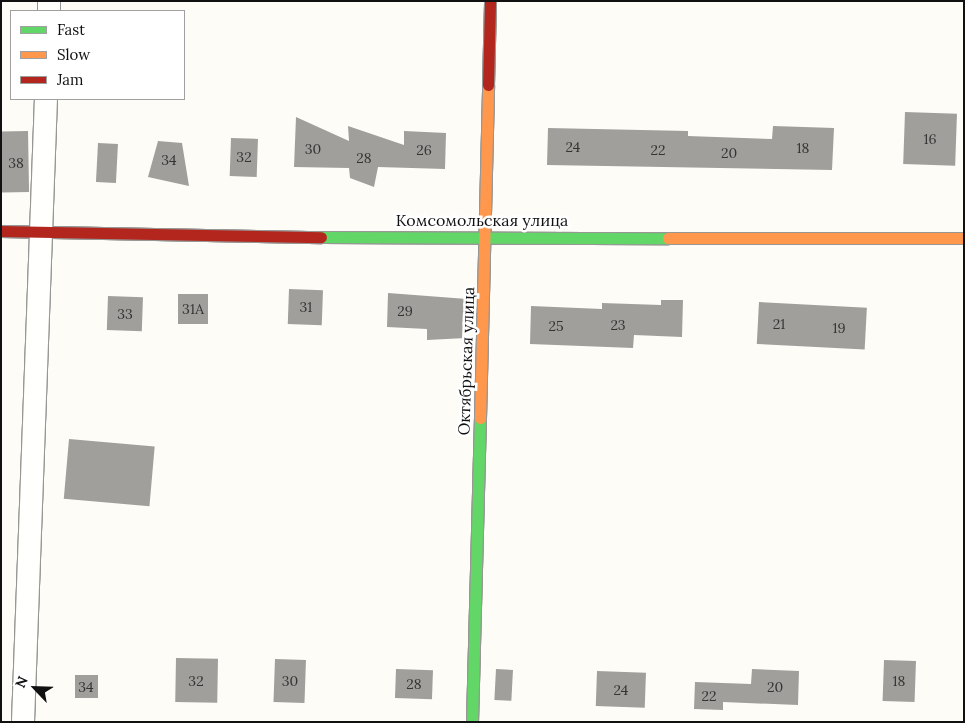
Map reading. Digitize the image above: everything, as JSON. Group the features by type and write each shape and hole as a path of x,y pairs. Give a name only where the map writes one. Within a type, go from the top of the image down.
{"street":[{"name":"Октябрьская улица","path":"472,722 486,236 490,1"},
{"path":"23,722 43,231 46,100"},
{"name":"Комсомольская улица","path":"1,231 964,238"}],"building":[{"path":"905,112 957,114 955,166 903,164"},
{"path":"296,117 349,141 348,126 404,145 404,131 446,133 445,169 378,167 374,187 350,178 349,168 294,167"},
{"path":"773,126 834,128 832,170 547,165 548,128 688,131 688,136 772,139"},
{"path":"1,131 28,131 29,192 2,192"},
{"path":"231,138 258,139 257,177 230,176"},
{"path":"158,141 182,143 189,186 148,177"},
{"path":"98,143 118,144 116,183 96,182"},
{"path":"289,289 323,290 322,325 288,324"},
{"path":"388,293 467,299 466,338 427,340 427,329 387,327"},
{"path":"178,294 208,294 208,324 178,324"},
{"path":"108,296 143,297 142,331 107,330"},
{"path":"661,300 683,300 682,337 634,335 633,348 530,344 531,306 602,309 602,303 661,305"},
{"path":"759,302 867,308 865,350 757,344"},
{"path":"69,439 155,446 149,506 64,499"},
{"path":"176,658 218,659 217,703 175,702"},
{"path":"275,659 306,660 304,703 273,702"},
{"path":"884,660 916,661 915,702 883,701"},
{"path":"396,669 433,670 432,699 395,698"},
{"path":"496,669 513,670 511,701 494,700"},
{"path":"752,669 799,671 798,705 723,702 723,710 694,709 695,682 751,684"},
{"path":"597,671 646,673 645,708 596,706"},
{"path":"75,675 98,675 98,698 75,698"}],"traffic: fast":[{"path":"321,237 668,238"},
{"path":"472,722 480,418"}],"traffic: slow":[{"path":"480,418 488,85"},
{"path":"668,238 964,238"}],"traffic: jam":[{"path":"488,85 490,1"},
{"path":"1,231 321,237"}]}
